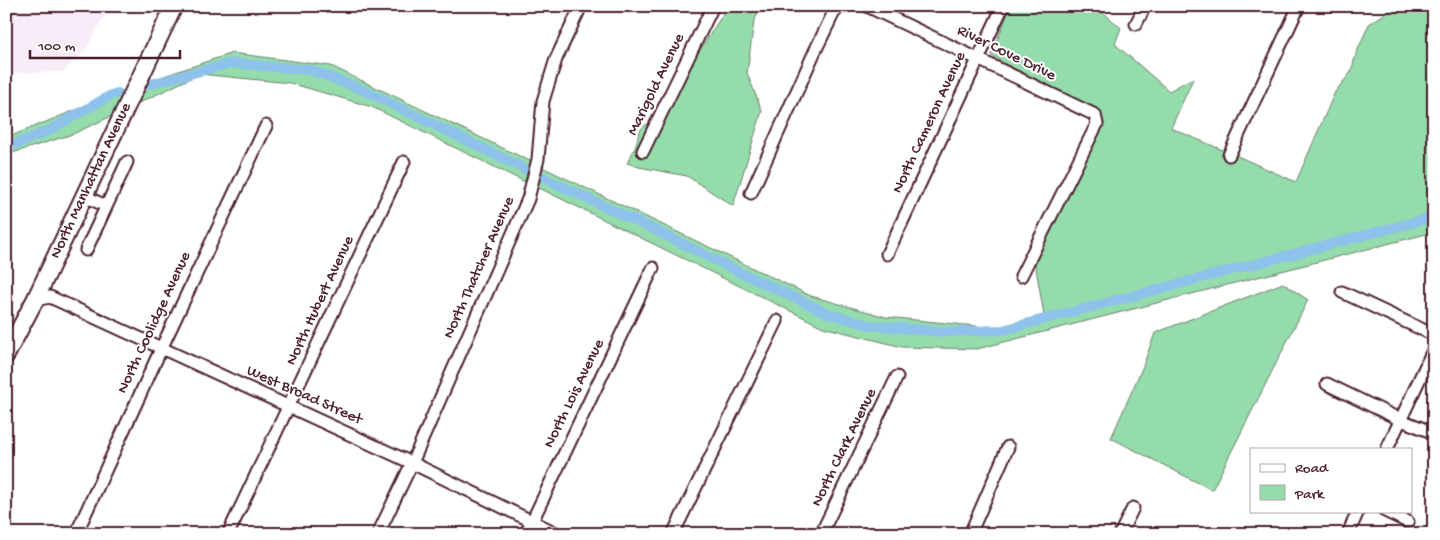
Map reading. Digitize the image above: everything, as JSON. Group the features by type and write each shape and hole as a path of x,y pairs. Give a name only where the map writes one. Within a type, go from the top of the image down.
{"street":[{"name":"North Manhattan Avenue","path":"8,347 35,300 174,6"},
{"name":"North Thatcher Avenue","path":"378,534 412,462 528,199 538,160 543,101 556,59 581,6"},
{"name":"Marigold Avenue","path":"643,151 713,6"},
{"path":"751,193 815,51 834,12 840,6"},
{"name":"River Cove Drive","path":"867,6 1095,115 1097,124 1021,276"},
{"name":"North Cameron Avenue","path":"887,254 1003,6"},
{"path":"1136,24 1145,6"},
{"path":"1229,155 1299,6"},
{"name":"North Coolidge Avenue","path":"76,534 266,126"},
{"path":"86,250 127,162"},
{"name":"North Hubert Avenue","path":"228,534 404,162"},
{"path":"84,196 106,206"},
{"name":"North Lois Avenue","path":"526,534 653,268"},
{"path":"1342,292 1434,335"},
{"name":"West Broad Street","path":"35,300 50,296 161,349 412,462 558,534"},
{"path":"672,534 777,321"},
{"path":"1387,448 1434,348"},
{"name":"North Clark Avenue","path":"821,534 898,377"},
{"path":"1327,384 1401,420 1434,433"},
{"path":"970,534 1008,447"},
{"path":"1120,534 1133,508"},
{"path":"1348,534 1358,512"},
{"path":"1387,512 1408,522"}],"shaded area":[{"path":"6,6 110,6 86,49 63,72 6,73"}],"green space":[{"path":"728,6 762,6 754,21 747,73 762,111 733,206 687,176 627,163 635,148 641,129 646,124 651,123 636,154 645,158 693,61"},
{"path":"1011,6 1088,6 1104,13 1121,28 1115,44 1169,91 1193,79 1171,128 1225,151 1222,158 1231,162 1235,155 1296,182 1335,92 1351,72 1356,54 1369,24 1392,9 1402,6 1434,6 1434,232 977,349 902,347 823,327 537,187 542,167 811,296 886,317 996,328 1044,315 1035,263 1100,129 1103,128 1104,122 1101,120 1097,110 1015,70 991,55"},
{"path":"232,53 331,66 532,162 527,183 372,107 290,83 199,74 133,106 143,83"},
{"path":"130,88 118,113 73,134 6,155 6,138"},
{"path":"1283,283 1308,300 1212,490 1111,438 1143,366 1155,333"}],"waterway":[{"path":"146,85 232,63 311,70 361,89 830,314 869,325 944,332 1003,330 1434,217"},
{"path":"6,148 48,131 111,95 118,93"}]}
